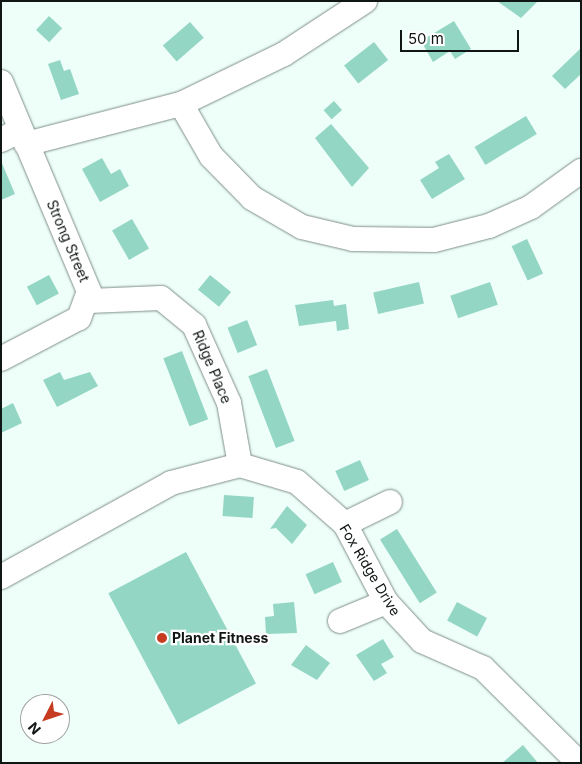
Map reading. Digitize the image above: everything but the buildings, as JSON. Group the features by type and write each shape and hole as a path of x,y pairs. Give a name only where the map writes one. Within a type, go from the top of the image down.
{"street":[{"path":"16,138 180,104 284,54 366,1"},
{"name":"Strong Street","path":"1,82 16,138 84,275 89,301 79,318 1,359"},
{"path":"180,104 211,156 252,198 302,227 353,239 434,240 489,226 531,207 581,171"},
{"name":"Ridge Place","path":"89,301 145,295 161,298 194,325 208,350 229,403 240,465"},
{"path":"1,577 171,483 240,465"},
{"name":"Fox Ridge Drive","path":"240,465 297,482 345,524 386,602 422,641 483,668 579,763"},
{"path":"345,524 390,502"},
{"path":"340,621 386,602"}],"place":[{"name":"Planet Fitness","path":"162,638"}]}
